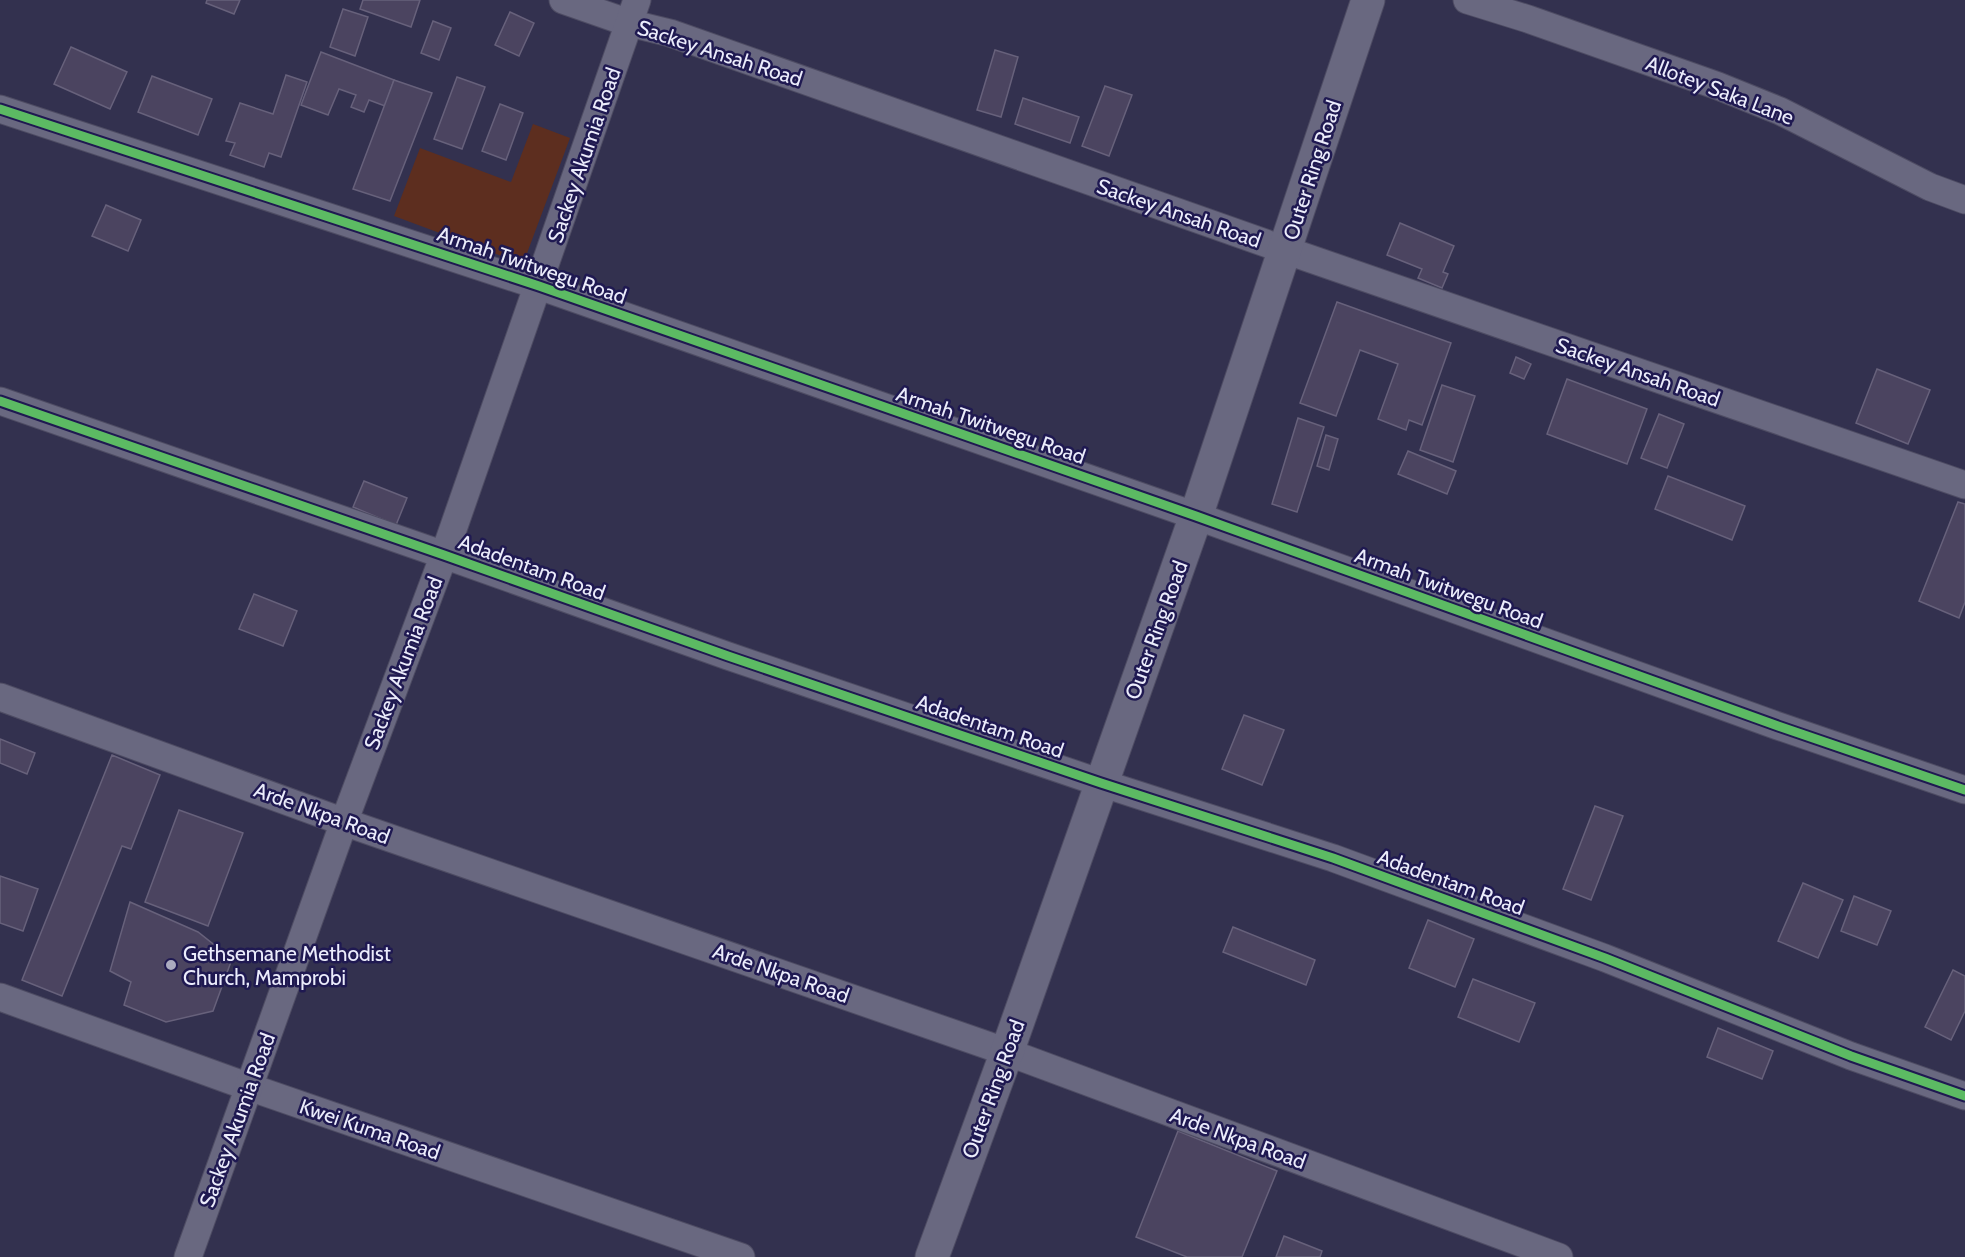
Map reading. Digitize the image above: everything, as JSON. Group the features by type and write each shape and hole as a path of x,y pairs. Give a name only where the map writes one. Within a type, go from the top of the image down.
{"street":[{"name":"Sackey Ansah Road","path":"562,0 633,12 670,33 1285,250 1965,485"},
{"name":"Outer Ring Road","path":"932,1257 1007,1052 1196,516 1368,0"},
{"name":"Allotey Saka Lane","path":"1467,0 1528,19 1770,106 1930,187 1965,200"},
{"name":"Sackey Akumia Road","path":"188,1257 344,822 444,555 633,12"},
{"name":"Armah Twitwegu Road","path":"0,109 539,286 1196,516 1778,726 1965,789"},
{"name":"Adadentam Road","path":"0,401 728,656 1101,783 1344,862 1605,958 1851,1056 1965,1096"},
{"name":"Arde Nkpa Road","path":"0,698 344,822 1007,1052 1559,1257"},
{"name":"Kwei Kuma Road","path":"0,998 249,1087 741,1257"}],"shaded area":[{"path":"533,124 570,138 523,264 394,216 420,148 511,182"}],"building":[{"path":"207,0 240,0 234,14 206,3"},
{"path":"363,0 420,0 411,27 360,9"},
{"path":"343,9 368,17 355,56 330,47"},
{"path":"510,12 534,23 519,56 495,45"},
{"path":"433,21 451,28 439,60 421,53"},
{"path":"71,47 127,72 110,109 54,84"},
{"path":"995,50 1018,57 1001,117 977,110"},
{"path":"321,52 394,80 385,106 369,100 364,112 351,107 356,95 339,89 328,115 301,105"},
{"path":"286,75 307,82 281,157 269,153 264,167 230,155 235,143 226,141 240,103 273,114"},
{"path":"152,76 212,99 198,135 138,112"},
{"path":"457,77 485,87 462,149 434,139"},
{"path":"394,80 432,93 390,201 353,189"},
{"path":"1105,86 1132,95 1109,156 1082,146"},
{"path":"1023,98 1079,117 1070,143 1015,124"},
{"path":"500,104 523,113 506,160 482,151"},
{"path":"106,205 141,220 128,251 92,236"},
{"path":"1400,223 1454,246 1443,272 1448,274 1442,288 1418,278 1422,269 1387,255"},
{"path":"1337,302 1451,343 1422,425 1409,420 1406,430 1378,419 1398,364 1360,350 1336,416 1300,403"},
{"path":"1516,357 1531,364 1524,379 1510,373"},
{"path":"1877,369 1930,390 1908,444 1856,423"},
{"path":"1567,379 1647,409 1627,464 1547,434"},
{"path":"1442,385 1475,396 1453,462 1420,450"},
{"path":"1659,414 1684,424 1667,468 1641,458"},
{"path":"1298,418 1324,427 1297,512 1272,504"},
{"path":"1326,435 1338,439 1329,470 1317,466"},
{"path":"1408,451 1456,471 1447,494 1398,474"},
{"path":"1668,476 1745,506 1732,540 1655,509"},
{"path":"364,481 407,498 396,525 353,507"},
{"path":"1958,502 1965,504 1965,602 1959,618 1919,601"},
{"path":"254,594 297,611 283,646 239,629"},
{"path":"1244,715 1284,730 1262,785 1222,769"},
{"path":"0,739 35,753 27,774 0,763"},
{"path":"112,755 160,775 131,849 122,846 62,996 22,980"},
{"path":"1595,806 1623,816 1591,900 1563,889"},
{"path":"179,810 243,833 208,926 145,902"},
{"path":"0,876 38,889 23,931 0,923"},
{"path":"1803,883 1843,900 1818,958 1778,941"},
{"path":"1854,896 1891,911 1877,945 1841,931"},
{"name":"Gethsemane Methodist Church, Mamprobi","path":"130,902 198,932 232,959 213,1011 166,1022 124,1005 131,982 110,971"},
{"path":"1428,920 1474,939 1455,987 1409,968"},
{"path":"1233,927 1315,960 1306,985 1223,952"},
{"path":"1953,970 1965,976 1965,1011 1951,1040 1925,1027"},
{"path":"1473,979 1535,1003 1519,1042 1458,1017"},
{"path":"1718,1028 1773,1051 1762,1079 1707,1057"},
{"path":"1178,1131 1277,1171 1242,1257 1187,1257 1136,1237"},
{"path":"1284,1236 1322,1251 1320,1257 1276,1257"}],"cycle path":[{"path":"0,109 539,286 1196,516 1778,726 1965,790"},
{"path":"0,401 728,656 1101,783 1333,858 1605,958 1851,1056 1965,1096"}],"place":[{"name":"Gethsemane Methodist Church, Mamprobi","path":"171,965"}]}
